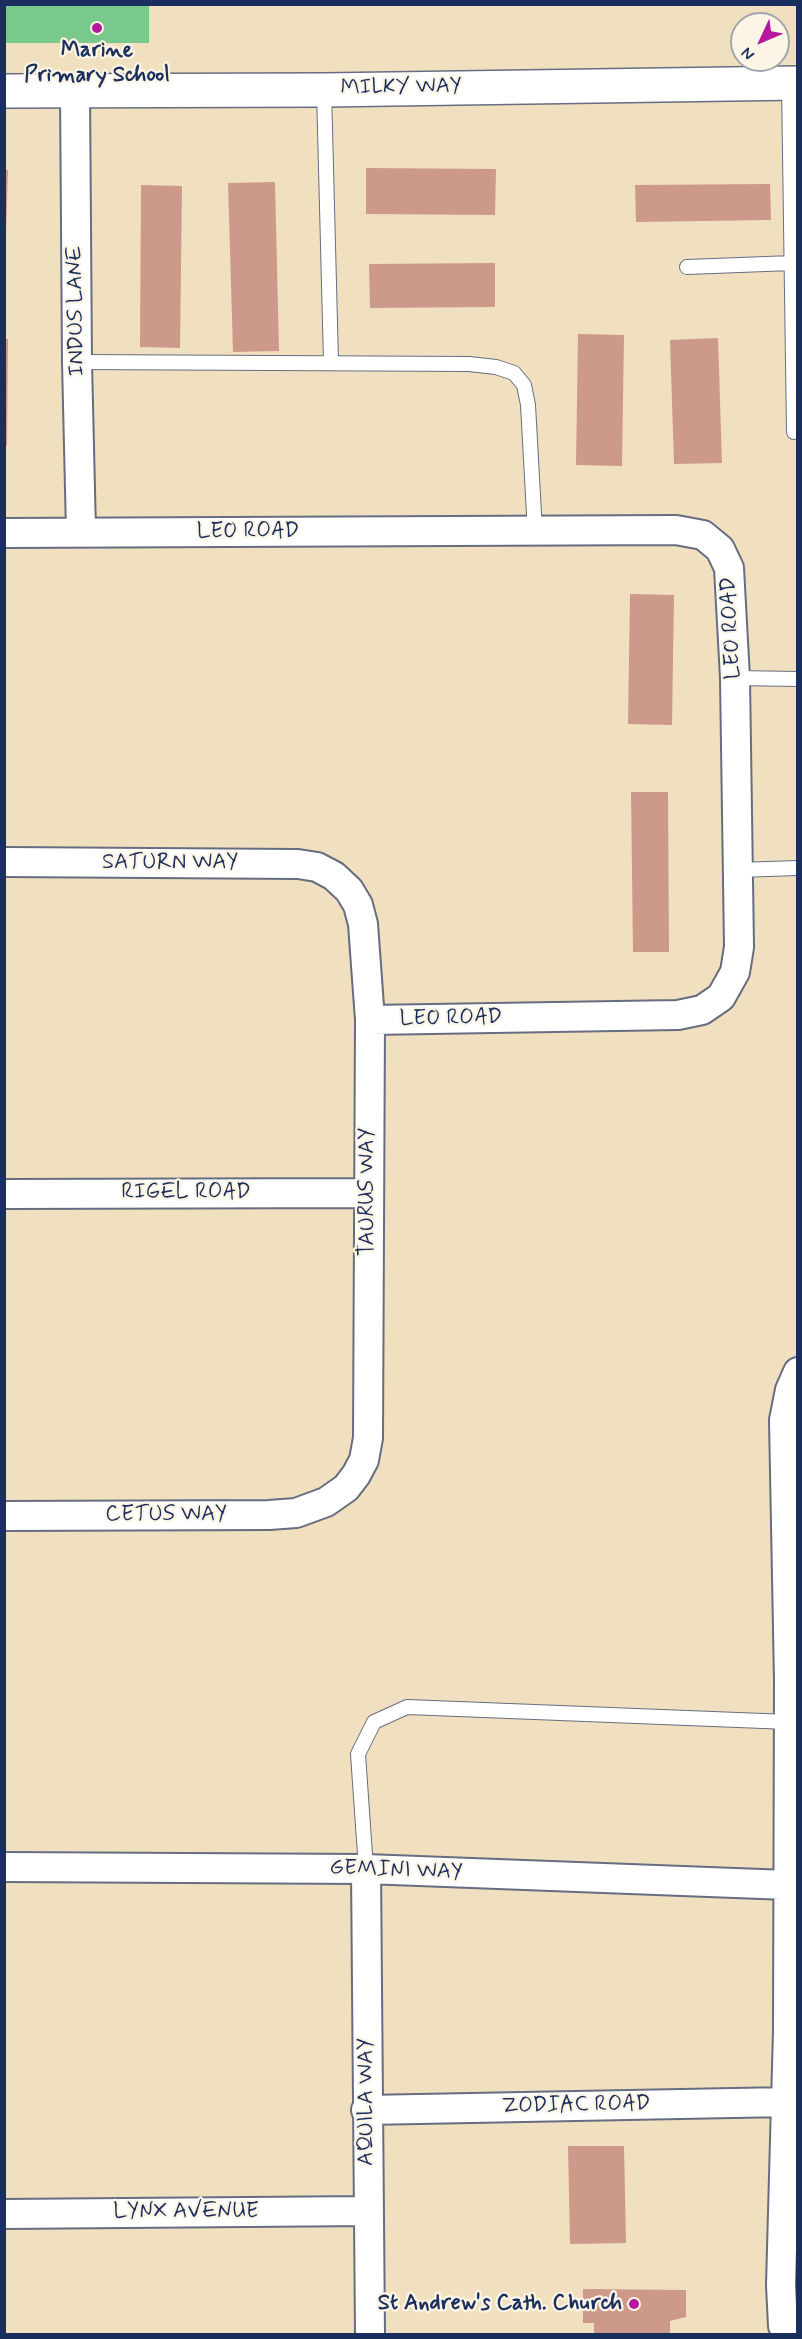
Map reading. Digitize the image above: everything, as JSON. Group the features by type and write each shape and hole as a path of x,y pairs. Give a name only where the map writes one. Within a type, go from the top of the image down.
{"street":[{"name":"MILKY WAY","path":"4,91 324,90 793,83"},
{"name":"INDUS LANE","path":"75,91 81,531"},
{"name":"LEO ROAD","path":"4,532 676,531 703,535 720,549 729,568 735,678 739,947 735,972 721,997 702,1010 678,1015 370,1020"},
{"name":"SATURN WAY","path":"4,862 298,864 317,867 334,876"},
{"name":"TAURUS WAY","path":"326,1502 346,1488 356,1474 364,1460 368,1438 370,1020 363,924 358,905 349,890 334,876"},
{"name":"RIGEL ROAD","path":"4,1194 368,1193"},
{"path":"787,2334 783,2326 781,2285 786,2102 793,2031 788,1885 789,1722 793,1681 784,1420 790,1390 798,1372"},
{"name":"CETUS WAY","path":"4,1516 269,1515 296,1513 326,1502"},
{"name":"GEMINI WAY","path":"4,1867 366,1869 788,1885"},
{"name":"AQUILA WAY","path":"366,1869 366,2110 370,2334"},
{"name":"ZODIAC ROAD","path":"366,2110 786,2102"},
{"name":"LYNX AVENUE","path":"4,2214 368,2211"}],"lane":[{"path":"793,83 792,263 795,432"},
{"path":"324,90 331,362"},
{"path":"687,267 792,263"},
{"path":"77,362 469,364 496,367 514,373 524,385 528,405 535,532"},
{"path":"735,678 798,679"},
{"path":"738,870 798,868"},
{"path":"366,1869 358,1754 374,1722 407,1707 789,1722"}],"green space":[{"name":"Marine Primary School","path":"4,5 149,5 149,43 5,43"}],"building":[{"path":"366,168 496,169 495,215 366,214"},
{"path":"4,170 8,170 6,234 4,234"},
{"path":"275,182 279,351 233,352 228,183"},
{"path":"770,184 771,220 636,222 635,185"},
{"path":"141,185 182,186 180,348 140,347"},
{"path":"495,263 495,307 370,308 369,264"},
{"path":"578,334 624,335 622,466 576,465"},
{"path":"718,338 722,463 674,464 670,340"},
{"path":"4,339 8,339 7,446 4,446"},
{"path":"630,594 674,595 672,725 628,724"},
{"path":"631,792 668,792 669,952 633,952"},
{"path":"568,2146 624,2146 626,2243 570,2244"},
{"name":"St Andrew's Cath. Church","path":"583,2289 686,2290 686,2317 670,2321 670,2334 594,2334 594,2323 583,2323"}],"place":[{"name":"Marine Primary School","path":"97,28"},
{"name":"St Andrew's Cath. Church","path":"634,2304"}]}
